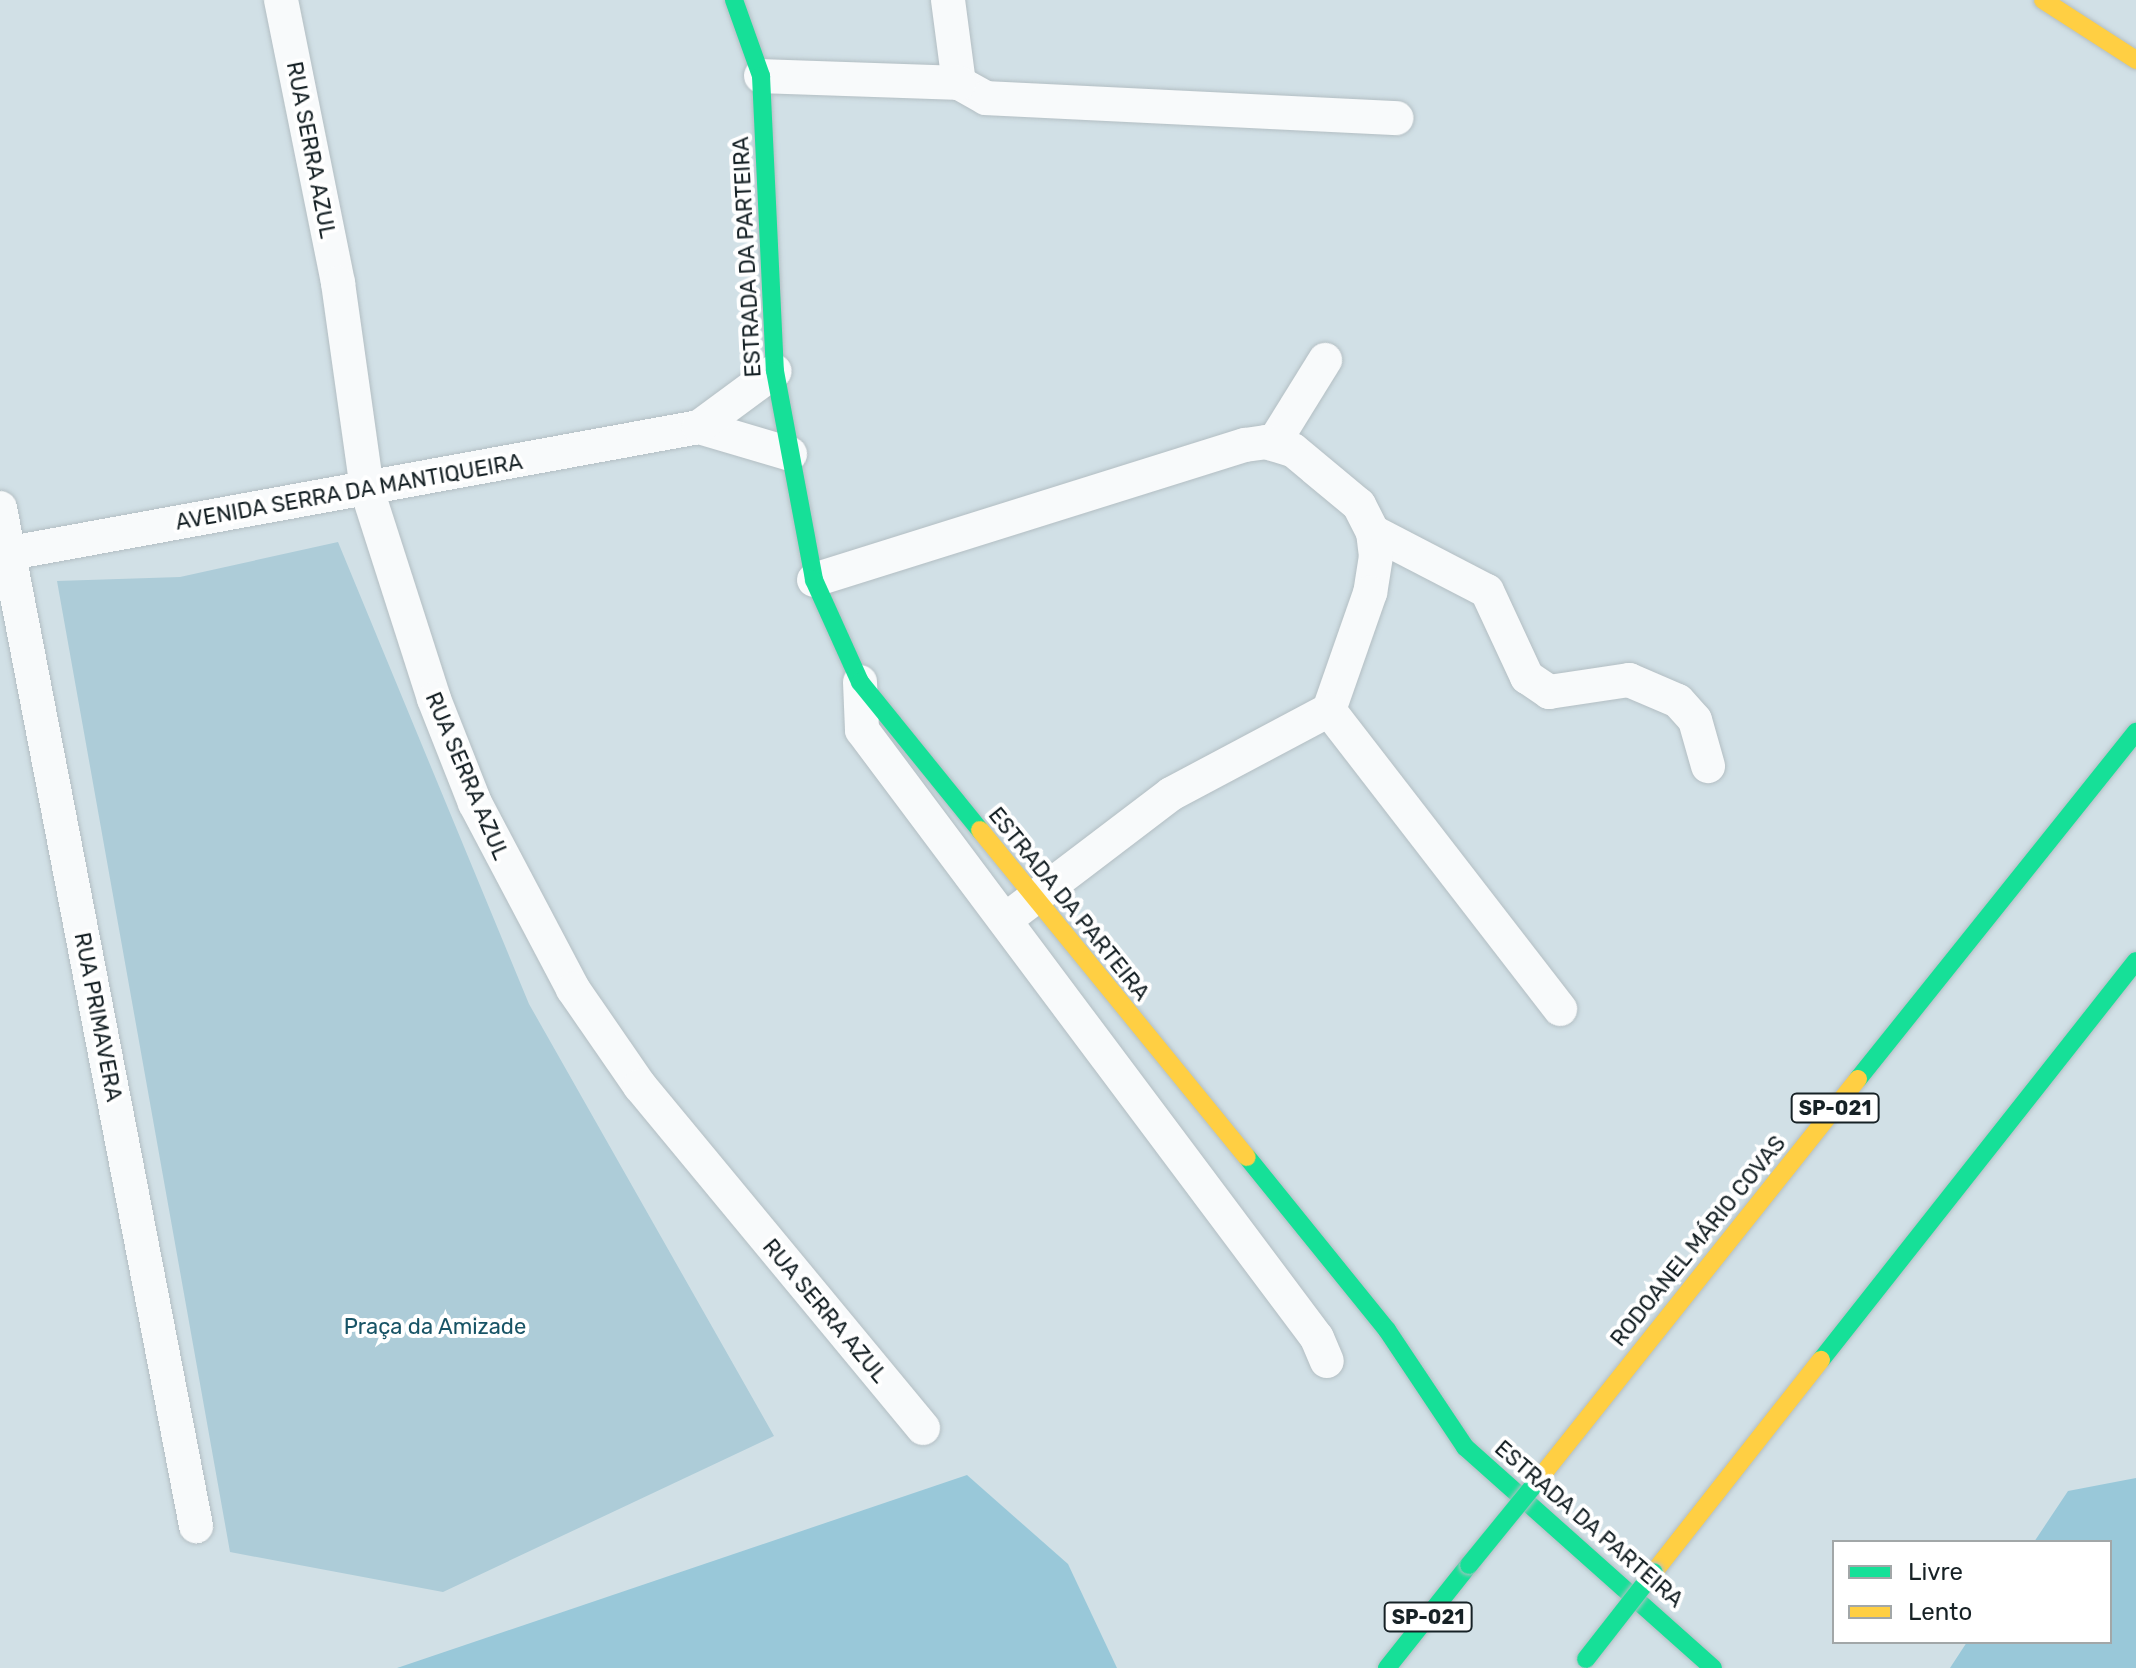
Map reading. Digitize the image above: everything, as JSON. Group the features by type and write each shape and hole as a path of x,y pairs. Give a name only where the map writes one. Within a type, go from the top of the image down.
{"main road":[{"name":"ESTRADA DA PARTEIRA","path":"734,0 761,76 775,371 790,454 814,580 860,682 1033,899 1387,1330 1465,1447 1713,1668"},
{"path":"2043,0 2136,60"},
{"name":"RODOANEL MÁRIO COVAS","path":"1387,1668 2136,732"},
{"path":"1582,1663 2136,961"}],"street":[{"name":"RUA SERRA AZUL","path":"281,0 338,283 367,490 434,699 475,803 573,989 640,1086 923,1428"},
{"path":"948,0 959,83"},
{"path":"761,76 959,83 986,98 1397,118"},
{"path":"1273,444 1325,360"},
{"name":"AVENIDA SERRA DA MANTIQUEIRA","path":"4,554 699,427 775,371"},
{"name":"AVENIDA SERRA DA MANTIQUEIRA","path":"699,427 790,454"},
{"path":"814,580 1245,445 1273,444 1328,474 1373,532 1487,591 1527,677 1549,692 1629,680 1678,701 1695,720 1708,766"},
{"name":"RUA PRIMAVERA","path":"0,508 4,554 196,1526"},
{"path":"1002,922 1171,794 1329,710 1370,593 1373,532"},
{"path":"860,682 862,730 1002,922 1317,1338 1327,1361"},
{"path":"1329,710 1560,1009"}],"green space":[{"name":"Praça da Amizade","path":"338,542 529,1004 774,1436 443,1592 230,1552 57,581 180,577"}],"shaded area":[{"path":"967,1475 1068,1564 1117,1668 397,1668"},
{"path":"2136,1478 2136,1668 1950,1668 1966,1644 2112,1644 2112,1540 2035,1540 2068,1491"}],"traffic: fast":[{"path":"734,0 761,76 775,371 814,580 860,682 980,830"},
{"path":"1858,1079 2136,732"},
{"path":"1821,1360 2136,961"},
{"path":"1247,1157 1387,1330 1465,1447 1713,1668"},
{"path":"1469,1565 1535,1484"},
{"path":"1387,1668 1469,1565"},
{"path":"1586,1659 1654,1572"}],"traffic: slow":[{"path":"2043,0 2136,60"},
{"path":"980,830 1247,1157"},
{"path":"1535,1484 1858,1079"},
{"path":"1654,1572 1821,1360"}]}
